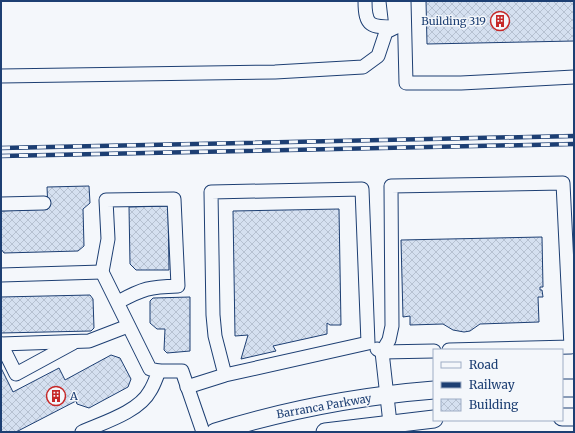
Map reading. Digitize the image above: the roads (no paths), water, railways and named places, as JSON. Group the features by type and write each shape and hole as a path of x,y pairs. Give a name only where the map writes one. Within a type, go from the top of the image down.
{"main road":[{"path":"563,388 574,388"},
{"name":"Barranca Parkway","path":"215,432 302,408 386,395 433,390"},
{"path":"563,417 574,417"},
{"path":"325,432 390,428 433,419"}],"street":[{"path":"365,1 365,14 369,23 373,26 396,27"},
{"path":"393,1 396,27"},
{"path":"404,1 406,83 461,83 574,77"},
{"path":"1,76 275,72 363,67 378,56 386,32 396,27"},
{"path":"390,428 382,352 389,340 392,326 391,186 562,183 572,348 510,349"},
{"path":"225,375 215,336 213,315 211,192 362,189 368,343"},
{"path":"118,302 142,289 151,287 178,286 174,199 106,200 108,239 102,272 150,369 159,371 182,371 203,432"},
{"path":"1,204 44,203"},
{"path":"1,275 102,272"},
{"path":"76,341 16,374 1,344 76,341 89,341 128,326"},
{"path":"187,387 225,375 368,343 382,352 433,351"},
{"path":"82,432 126,413 144,400 150,392 159,371"}],"railway":[{"path":"1,148 574,136"},
{"path":"1,156 574,144"}],"place":[{"name":"Building 319","path":"500,21"},
{"name":"A","path":"56,396"}]}
